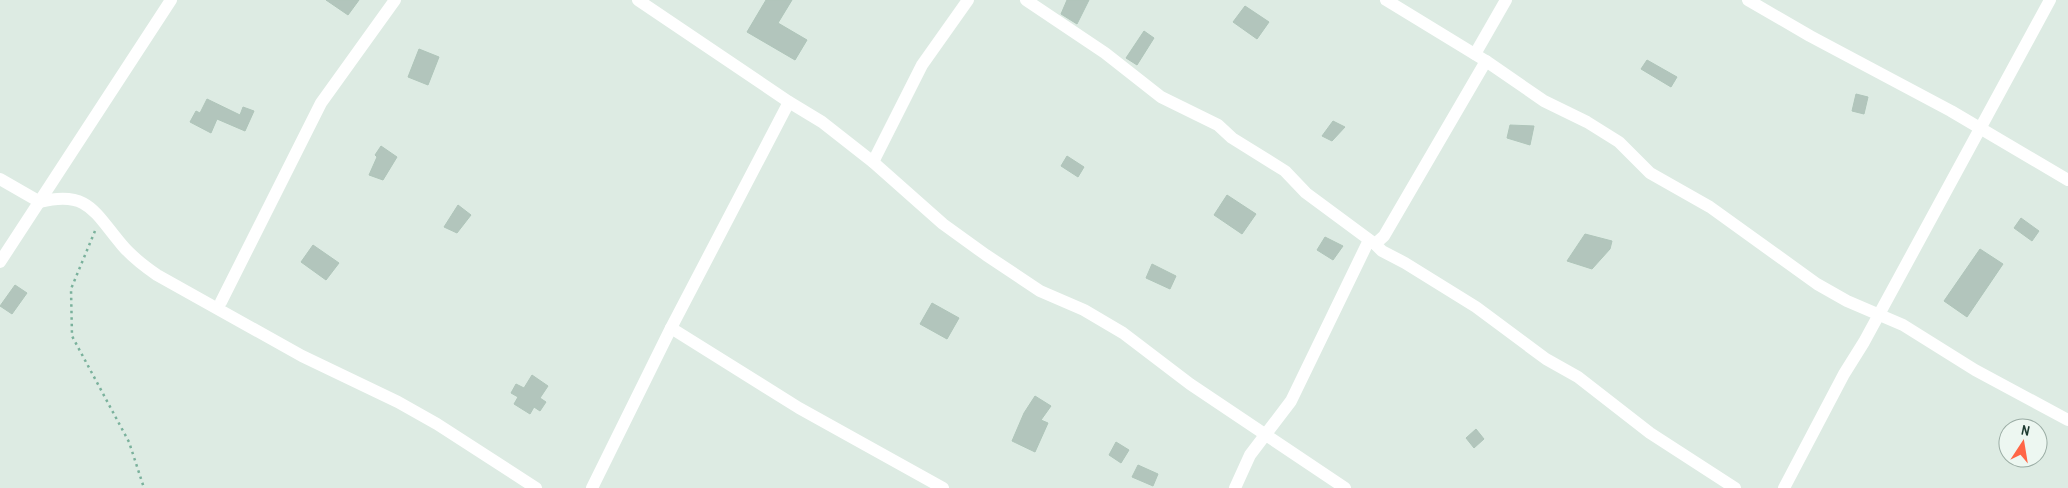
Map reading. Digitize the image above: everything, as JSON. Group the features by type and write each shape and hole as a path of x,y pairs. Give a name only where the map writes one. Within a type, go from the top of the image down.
{"street":[{"path":"0,262 171,0"},
{"path":"221,302 322,103 395,0"},
{"path":"638,0 789,102 822,122 873,162 943,224 986,255 1040,291 1084,310 1123,333 1190,384 1345,488"},
{"path":"873,162 922,65 968,0"},
{"path":"1026,0 1105,53 1161,97 1218,125 1232,138 1285,171 1306,193 1382,251 1476,307 1546,358 1578,377 1650,434 1735,488"},
{"path":"1386,0 1486,61 1544,101 1587,122 1619,142 1650,173 1710,207 1817,284 1847,301 1903,325 1975,370 2068,420"},
{"path":"1475,54 1506,0"},
{"path":"1748,0 2068,180"},
{"path":"1784,488 2050,0"},
{"path":"1234,488 1250,455 1291,401 1372,242 1384,236 1486,61"},
{"path":"592,488 671,328 789,102"},
{"path":"0,179 40,202 61,197 87,204 138,262 158,275 302,356 398,402 437,424 536,488"},
{"path":"671,328 799,408 943,488"}],"path":[{"path":"100,217 71,289 72,336 128,442 144,488"}],"building":[{"path":"326,0 359,0 348,15"},
{"path":"766,0 792,0 778,23 807,40 795,60 747,32"},
{"path":"1067,0 1089,0 1077,24 1061,14"},
{"path":"1245,6 1269,22 1257,39 1233,22"},
{"path":"1144,31 1154,38 1137,65 1126,58"},
{"path":"419,49 439,57 428,85 408,77"},
{"path":"1647,60 1677,77 1671,87 1641,69"},
{"path":"1856,94 1868,97 1864,114 1852,111"},
{"path":"207,99 240,115 243,107 254,111 245,131 217,119 211,133 190,122 196,111 200,113"},
{"path":"1333,121 1345,127 1332,141 1322,136"},
{"path":"1510,125 1534,126 1530,145 1507,138"},
{"path":"381,146 397,157 383,180 369,175 377,157 375,155"},
{"path":"1067,156 1084,167 1078,177 1061,166"},
{"path":"1227,195 1256,214 1242,234 1214,215"},
{"path":"458,205 471,215 457,233 444,227"},
{"path":"2021,218 2039,231 2032,241 2014,228"},
{"path":"1585,234 1612,241 1610,249 1592,269 1567,261"},
{"path":"1325,237 1343,246 1333,260 1317,250"},
{"path":"313,245 339,263 326,280 301,262"},
{"path":"1980,249 2003,264 1967,317 1944,301"},
{"path":"1152,264 1176,276 1170,289 1146,278"},
{"path":"15,285 27,293 12,314 0,306"},
{"path":"932,303 959,318 947,339 920,324"},
{"path":"532,375 548,386 540,398 546,402 540,411 534,407 530,414 514,404 518,397 511,393 516,384 524,388"},
{"path":"1035,396 1051,406 1041,420 1048,423 1035,452 1012,441 1024,413"},
{"path":"1476,429 1484,439 1474,448 1466,438"},
{"path":"1116,442 1129,450 1121,463 1109,455"},
{"path":"1138,465 1158,474 1153,486 1132,477"}]}
